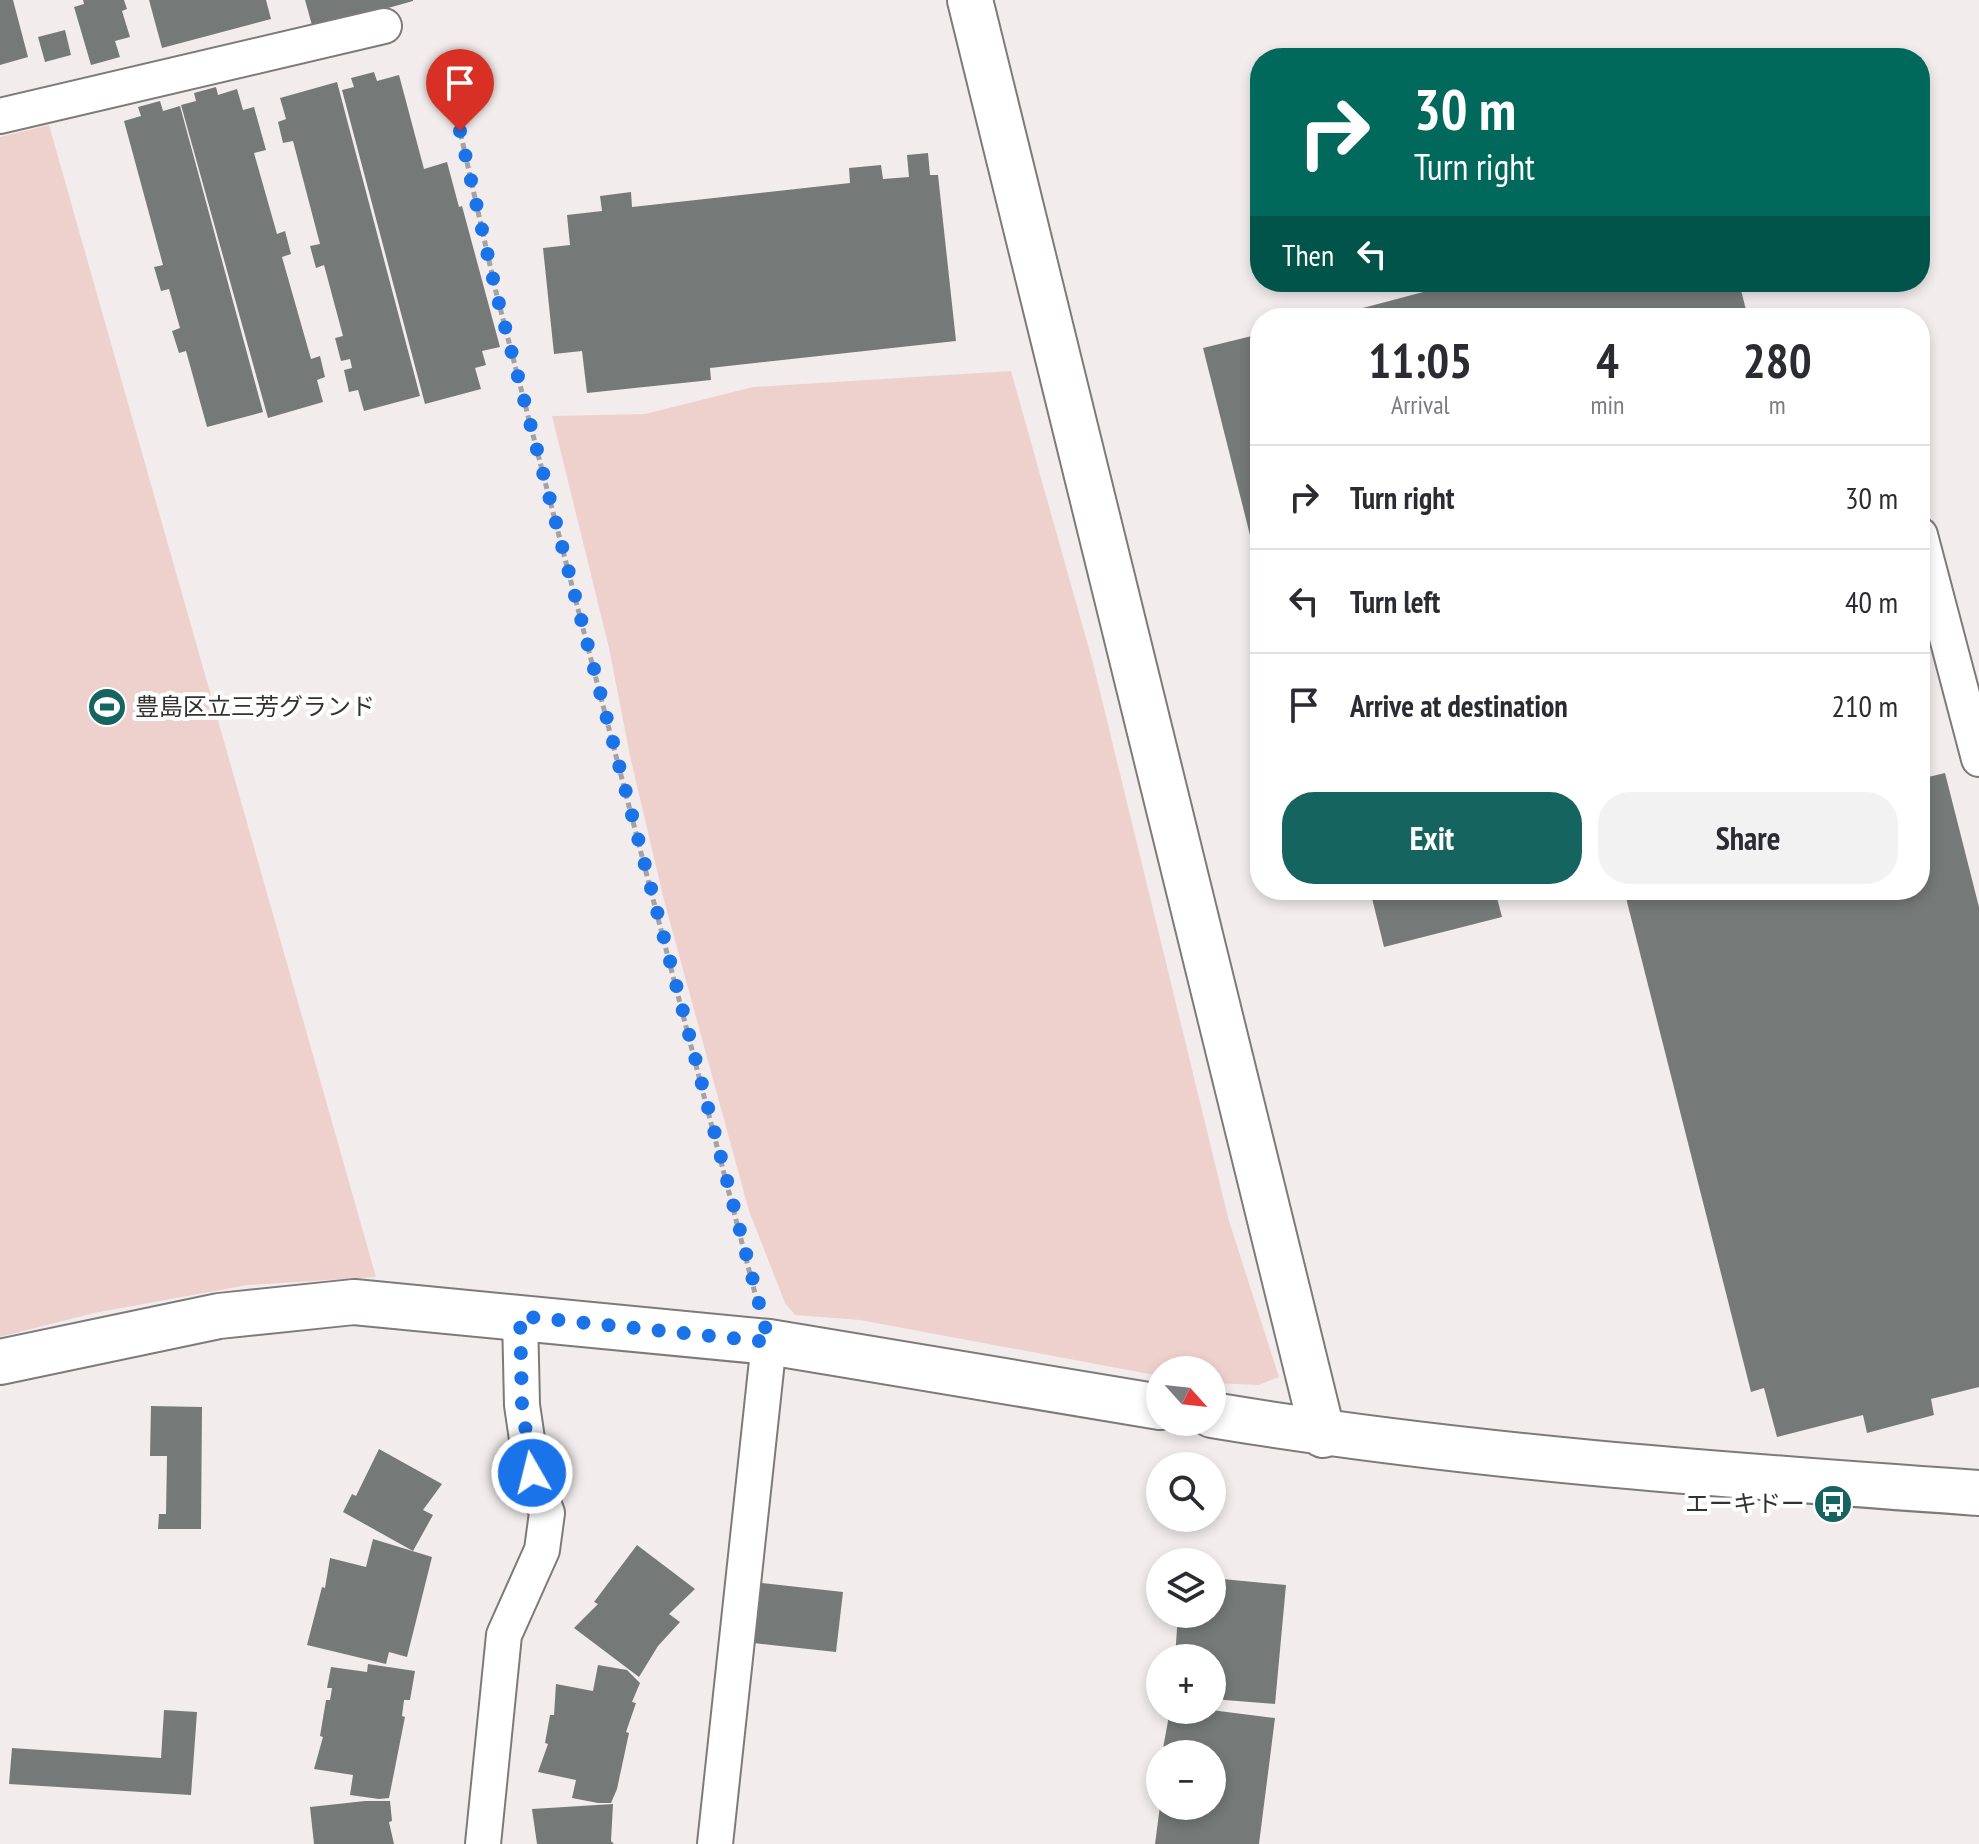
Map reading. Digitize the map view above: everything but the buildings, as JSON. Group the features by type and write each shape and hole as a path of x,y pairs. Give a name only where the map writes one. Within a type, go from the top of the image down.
{"street":[{"path":"970,0 1323,1435"},
{"path":"0,116 384,26"},
{"path":"1930,573 1979,759"},
{"path":"0,1362 219,1316 354,1302 769,1342 1146,1405"},
{"path":"483,1844 504,1635 542,1550 547,1513 532,1473 522,1405 520,1316"},
{"path":"715,1844 769,1342"},
{"path":"1226,1418 1323,1435 1755,1477 1979,1493"}],"path":[{"path":"454,104 496,292 617,750 737,1232 769,1342"}],"shaded area":[{"name":"豊島区立三芳グランド","path":"49,125 376,1277 248,1285 94,1313 0,1337 0,137"},
{"path":"1011,371 1093,663 1229,1221 1279,1377 1259,1385 1226,1384 1226,1356 1146,1356 1146,1373 860,1320 795,1315 785,1303 749,1211 664,900 630,756 609,648 552,416 645,414 753,387"}],"place":[{"name":"豊島区立三芳グランド","path":"107,707"},
{"name":"エーキドー","path":"1833,1504"}],"route":[{"path":"460,131 496,292 617,750 741,1247 769,1342 520,1316 522,1405 532,1473"}]}
